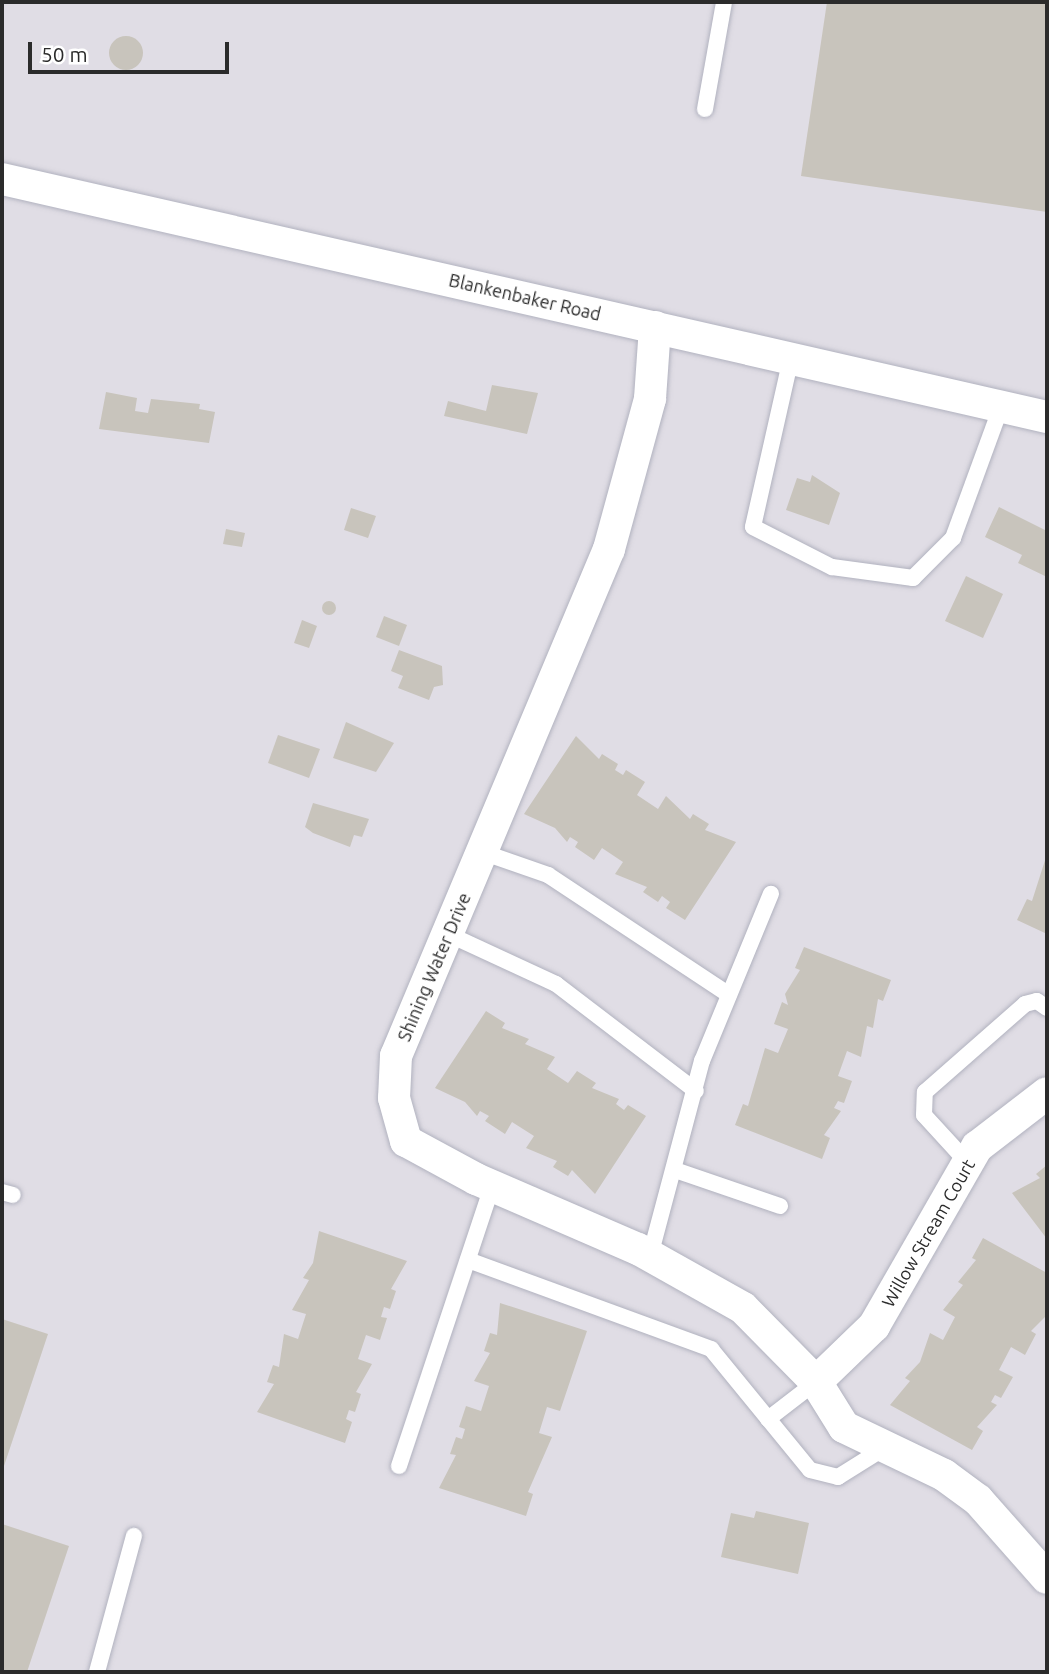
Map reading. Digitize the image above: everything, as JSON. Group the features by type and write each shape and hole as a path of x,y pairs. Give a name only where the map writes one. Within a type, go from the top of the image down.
{"street":[{"name":"Blankenbaker Road","path":"2,179 1047,417"},
{"name":"Shining Water Drive","path":"655,327 650,399 609,549 396,1056 394,1098 406,1141 492,1186 650,1256 743,1308 816,1382 844,1427 944,1475 978,1500 1047,1578"},
{"name":"Willow Stream Court","path":"816,1382 874,1326 977,1147 1047,1093"}],"lane":[{"path":"705,109 724,2"},
{"path":"791,358 753,527 832,568 913,579 953,538 1001,407"},
{"path":"482,852 548,876 729,995"},
{"path":"650,1256 696,1091 729,995 771,894"},
{"path":"448,934 556,984 696,1091"},
{"path":"968,1163 924,1115 925,1093 1025,1003 1037,1000 1047,1008"},
{"path":"675,1170 780,1206"},
{"path":"398,1466 492,1186"},
{"path":"467,1260 711,1349 810,1470 838,1477 886,1447"},
{"path":"768,1419 816,1382"},
{"path":"97,1672 134,1536"}],"shaded area":[{"path":"2,2 1047,2 1047,1672 2,1672"}],"building":[{"path":"827,2 1047,2 1047,212 801,176"},
{"path":"126,36 138,41 143,53 138,65 126,70 114,65 109,53 114,41"},
{"path":"492,385 538,393 527,434 444,416 448,401 486,411"},
{"path":"106,392 137,398 135,411 148,413 151,399 200,404 199,409 215,412 209,443 99,429"},
{"path":"812,475 840,493 829,525 786,510 797,478 810,482"},
{"path":"999,507 1047,531 1047,577 1018,563 1022,555 985,537"},
{"path":"351,508 376,516 368,538 344,530"},
{"path":"226,529 245,533 242,547 223,544"},
{"path":"966,576 1003,594 983,638 945,621"},
{"path":"329,601 334,603 334,613 329,615 324,613 322,608 324,603"},
{"path":"384,616 407,625 399,646 376,637"},
{"path":"302,620 317,626 309,648 294,643"},
{"path":"399,650 442,666 443,685 434,687 429,700 398,688 403,676 391,671"},
{"path":"346,722 394,743 376,772 333,758"},
{"path":"278,735 320,749 309,778 268,763"},
{"path":"576,736 599,759 602,754 618,764 615,770 623,775 626,770 645,782 637,795 658,809 666,796 690,819 693,814 709,824 705,830 736,842 685,920 666,908 670,902 662,896 658,902 643,892 647,887 615,874 623,862 602,848 594,860 575,847 578,842 570,837 567,842 555,828 524,814"},
{"path":"313,803 369,819 362,837 354,835 350,847 313,833 305,827"},
{"path":"1047,854 1047,934 1017,920 1027,899 1032,901"},
{"path":"804,947 891,980 883,1001 878,999 873,1028 867,1026 861,1057 847,1051 838,1076 852,1081 844,1103 838,1101 834,1108 841,1111 824,1135 830,1138 822,1159 735,1125 743,1104 748,1106 765,1048 778,1053 788,1029 774,1024 782,1002 788,1005 785,994 800,970 795,968"},
{"path":"486,1011 505,1023 502,1028 529,1039 525,1044 555,1057 547,1069 568,1083 577,1071 596,1083 592,1088 619,1099 616,1104 624,1110 628,1105 646,1116 595,1194 572,1170 568,1176 553,1167 557,1161 526,1148 534,1136 512,1122 505,1134 485,1121 489,1116 480,1111 477,1116 465,1102 435,1088"},
{"path":"1047,1165 1047,1239 1012,1193 1040,1178 1036,1174"},
{"path":"319,1231 407,1261 391,1289 396,1291 390,1309 384,1307 381,1317 387,1318 380,1340 366,1335 358,1359 372,1364 356,1392 361,1394 355,1412 349,1410 346,1419 352,1422 345,1443 257,1412 274,1384 267,1382 273,1365 279,1367 284,1334 298,1339 306,1314 292,1310 309,1280 303,1278 313,1263"},
{"path":"983,1238 1047,1273 1047,1315 1031,1331 1036,1334 1025,1355 1011,1347 999,1370 1013,1377 1001,1398 995,1395 991,1402 997,1405 977,1427 983,1431 972,1450 890,1405 910,1381 905,1378 920,1362 930,1333 943,1340 955,1317 943,1310 963,1285 958,1282 976,1260 972,1258"},
{"path":"500,1303 587,1331 560,1411 547,1407 539,1433 552,1437 528,1492 533,1494 526,1516 439,1488 456,1455 450,1454 456,1437 462,1439 465,1429 459,1427 466,1406 481,1411 489,1386 474,1381 490,1353 484,1351 490,1333 497,1335"},
{"path":"2,1319 48,1334 2,1472"},
{"path":"756,1511 809,1523 798,1574 721,1557 731,1513 754,1518"},
{"path":"2,1524 69,1546 27,1672 2,1672"}]}
